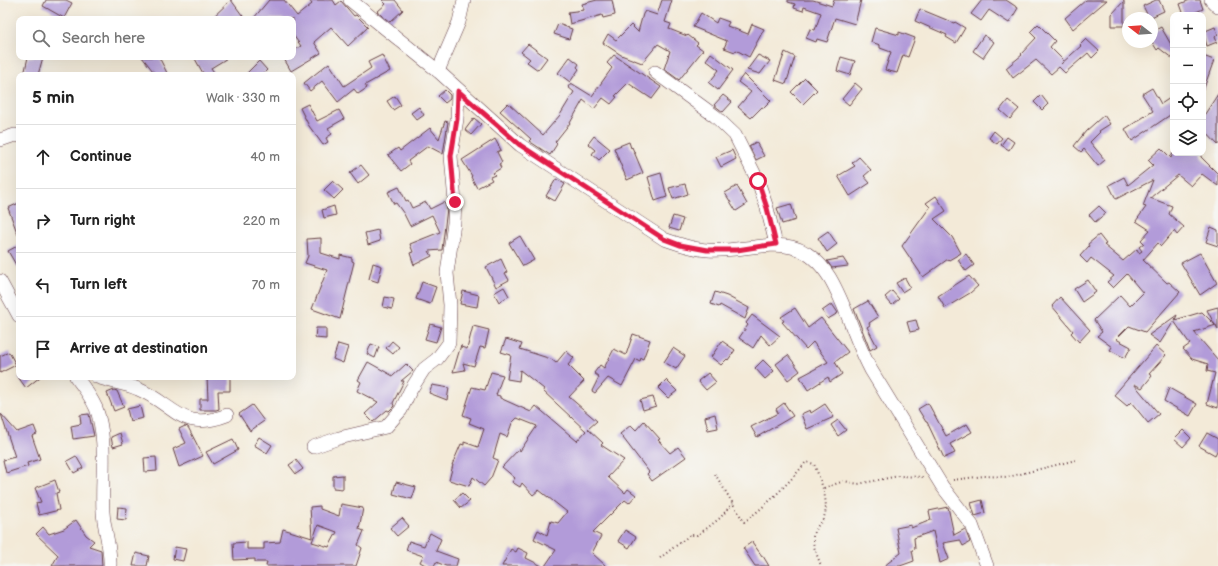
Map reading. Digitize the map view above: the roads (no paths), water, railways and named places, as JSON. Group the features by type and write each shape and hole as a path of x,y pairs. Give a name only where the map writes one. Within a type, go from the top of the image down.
{"street":[{"path":"350,0 438,71 458,91 520,145 664,239 680,245 707,250 737,250 776,244 790,245 809,256 829,277 842,302 862,355 942,486 972,525 986,566"},
{"path":"438,71 458,22 464,0"},
{"path":"1211,0 1218,7"},
{"path":"655,72 715,116 735,135 758,181 767,208 776,244"},
{"path":"313,448 339,438 386,427 401,410 410,391 424,369 437,359 448,343 450,305 447,272 454,223 455,202 451,156 457,119 458,91"},
{"path":"0,140 16,135"},
{"path":"0,281 16,310"},
{"path":"78,380 90,396 98,416 102,444 103,513 110,547 110,566"},
{"path":"107,380 138,389 176,413 193,420 212,421 227,415"}]}
